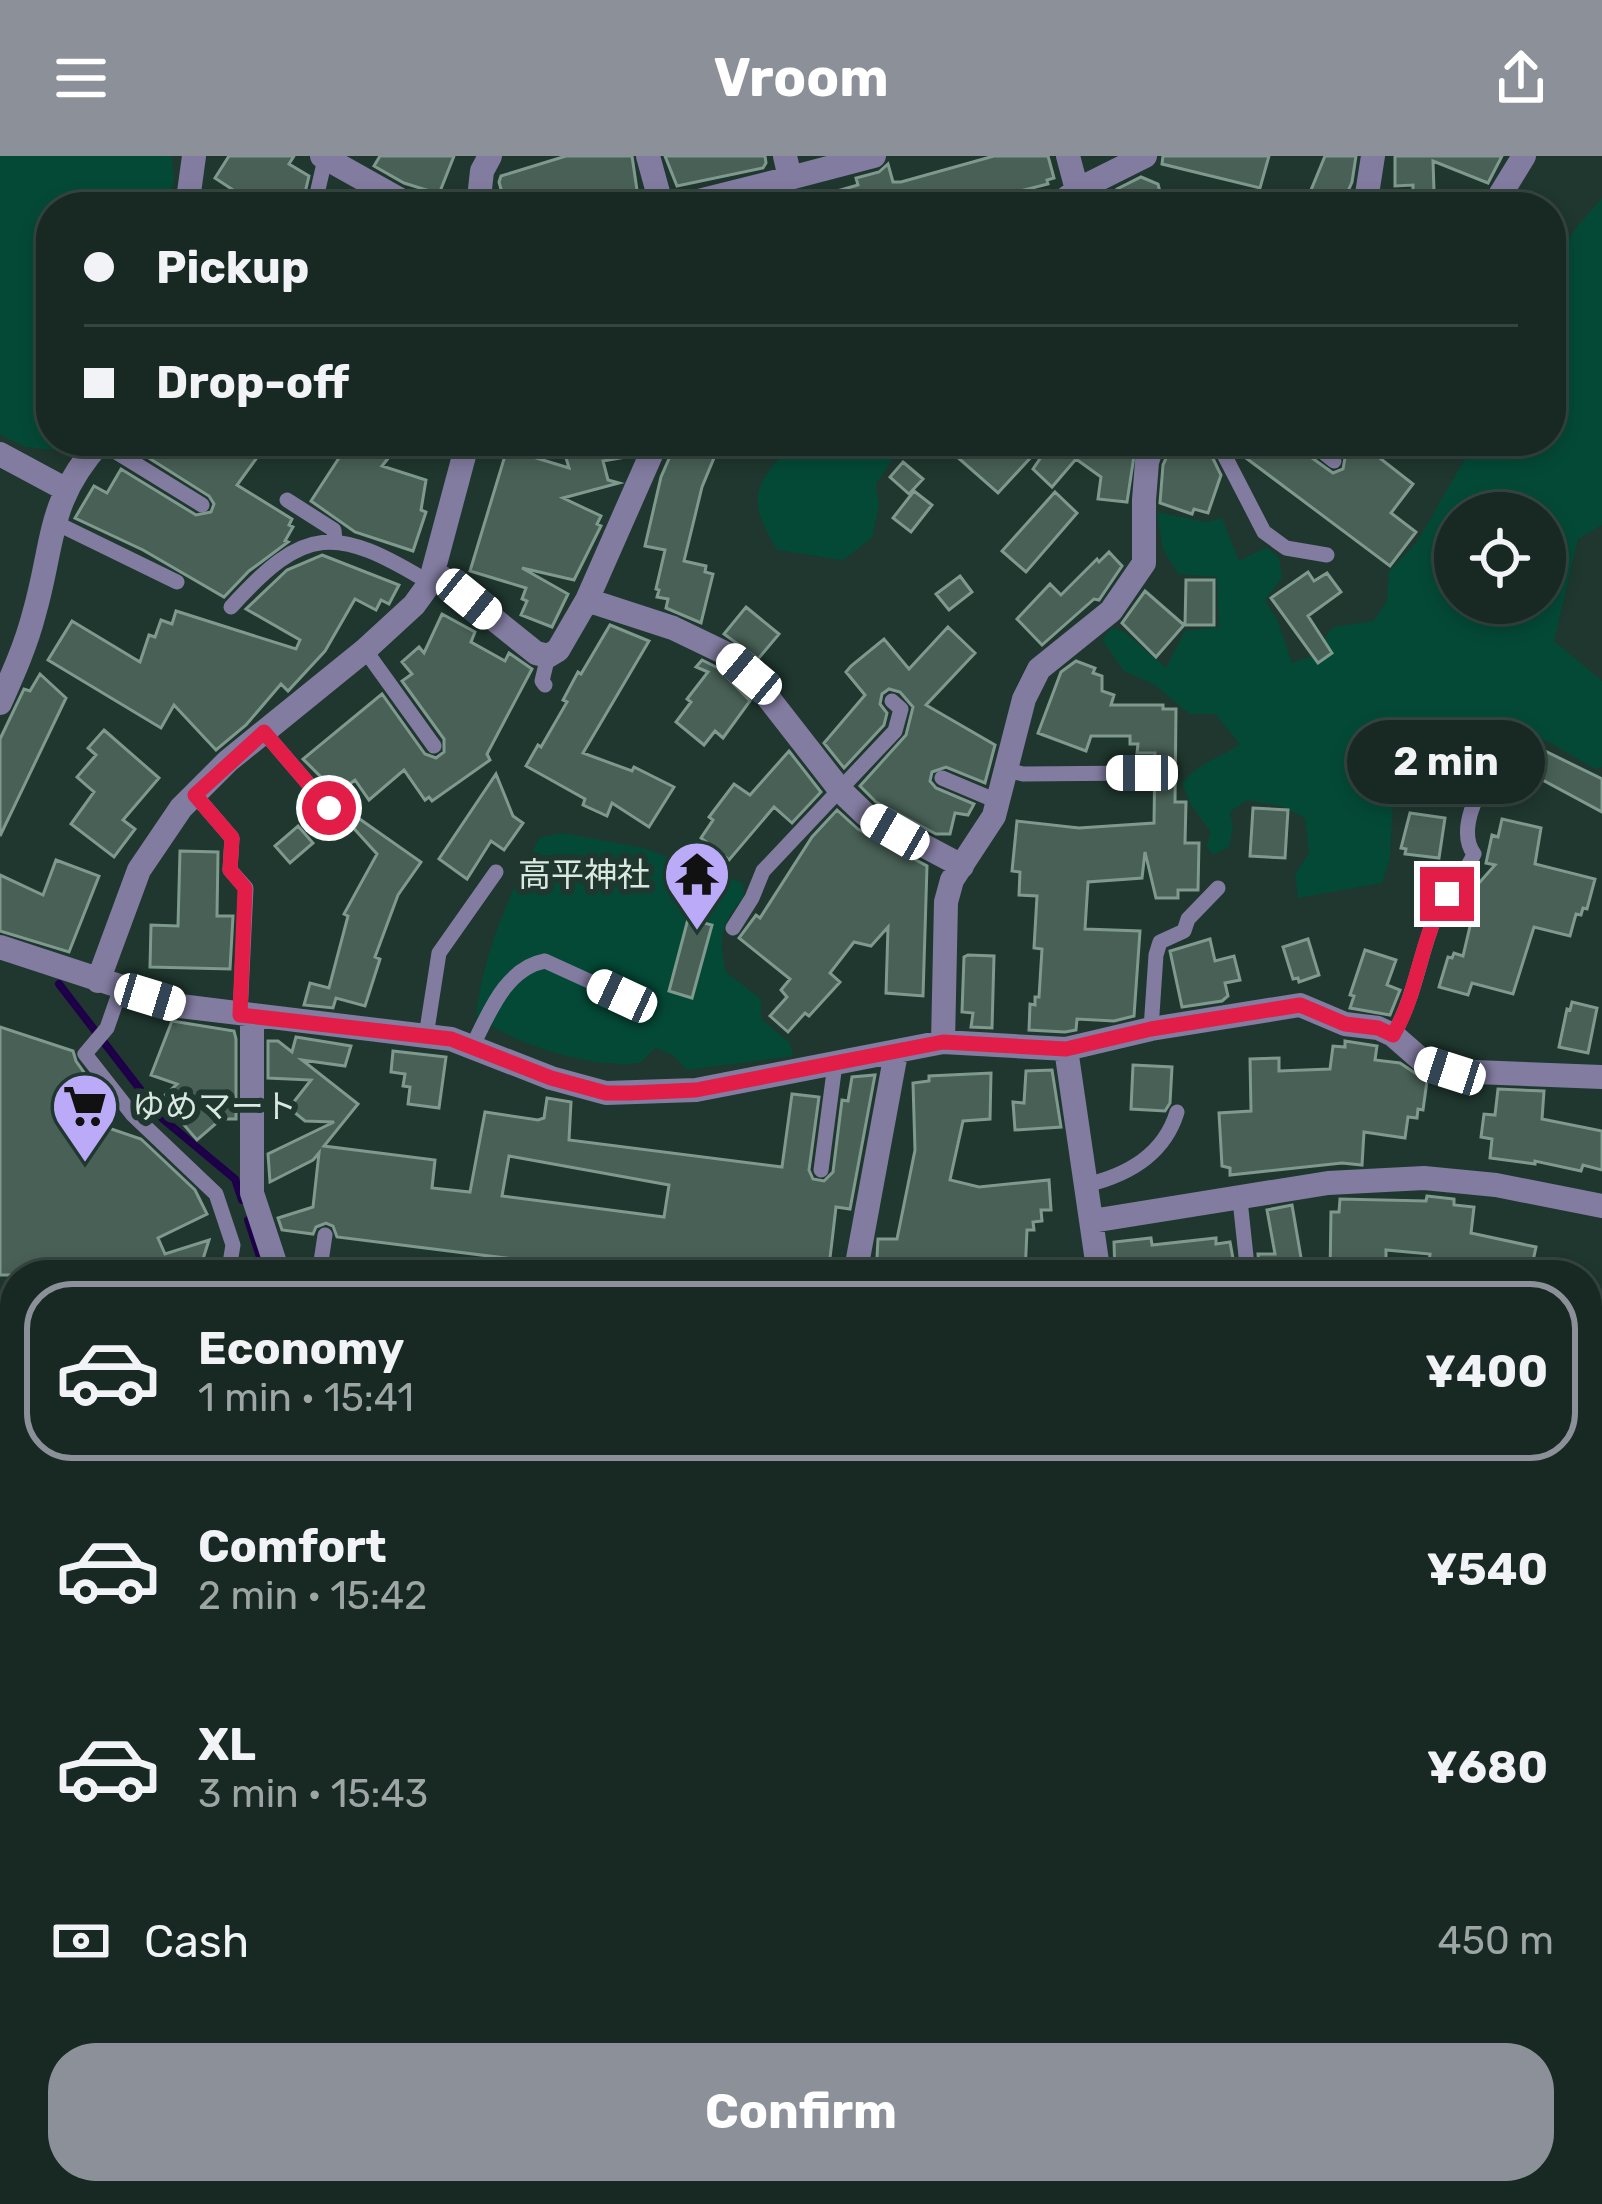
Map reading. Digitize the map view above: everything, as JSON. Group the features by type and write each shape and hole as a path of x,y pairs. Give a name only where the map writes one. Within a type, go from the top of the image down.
{"street":[{"path":"190,192 194,156"},
{"path":"480,192 490,156"},
{"path":"648,156 658,192"},
{"path":"717,192 788,167 874,156"},
{"path":"1068,156 1077,190"},
{"path":"1074,192 1145,156"},
{"path":"1367,192 1372,156"},
{"path":"1502,192 1524,156"},
{"path":"324,157 386,192"},
{"path":"0,703 35,613 64,489 87,456"},
{"path":"109,985 139,870 181,808 414,604 432,577 464,456"},
{"path":"432,577 536,653 548,656 558,650 587,600 650,456"},
{"path":"943,1042 946,902 952,880 999,802 1024,699 1039,669 1111,611 1144,563 1149,456"},
{"path":"6,466 64,489"},
{"path":"587,600 673,628 727,654 866,815 962,866"},
{"path":"0,947 180,1006 473,1045 551,1078 606,1093 696,1090 943,1042 1066,1049 1151,1029 1300,1005 1345,1024 1378,1028 1425,1063 1450,1071 1602,1077"},
{"path":"246,1015 252,1193 274,1260"},
{"path":"1066,1049 1097,1260"},
{"path":"858,1260 896,1053"},
{"path":"1092,1221 1328,1183 1424,1178 1496,1184 1602,1206"}],"lane":[{"path":"317,192 324,157"},
{"path":"125,456 202,505"},
{"path":"1224,456 1274,543 1327,555"},
{"path":"1328,456 1334,461"},
{"path":"286,500 328,524 335,541"},
{"path":"54,522 177,582"},
{"path":"231,607 277,559 302,545 335,541 432,577"},
{"path":"365,650 434,746"},
{"path":"545,685 548,656"},
{"path":"734,928 763,871 895,731 901,709 892,701"},
{"path":"264,732 329,808"},
{"path":"1393,1035 1406,1010 1441,904 1466,874 1474,854 1467,844 1468,823 1488,777 1494,769 1501,770"},
{"path":"1007,770 1023,774 1142,773"},
{"path":"942,778 999,802"},
{"path":"195,795 232,838 230,870 245,888 246,1015"},
{"path":"426,1036 439,953 496,872"},
{"path":"1151,1029 1160,942 1184,931 1188,919 1218,888"},
{"path":"473,1045 509,982 530,964 545,961 635,1002"},
{"path":"109,985 107,1028 85,1054 132,1114 216,1194 233,1245 231,1260"},
{"path":"821,1171 835,1064"},
{"path":"1086,1185 1110,1179 1155,1151 1170,1135 1177,1112"},
{"path":"1240,1200 1246,1260"},
{"path":"322,1260 325,1235"}],"green space":[{"path":"0,156 172,156 170,192 36,192 36,448 0,435"},
{"path":"1602,198 1602,525 1578,539 1566,590 1566,492 1446,492 1466,456 1566,456 1566,245"},
{"path":"781,456 894,456 876,484 879,505 872,538 843,560 777,550 758,503 758,492"},
{"path":"1157,512 1206,522 1222,518 1239,561 1267,547 1279,558 1282,577 1265,601 1277,619 1292,663 1310,657 1333,627 1373,621 1387,601 1389,571 1417,542 1434,512 1434,624 1558,624 1554,641 1602,681 1602,767 1595,769 1518,730 1481,743 1460,788 1423,785 1393,799 1390,858 1382,883 1298,898 1295,874 1309,853 1305,818 1284,807 1247,800 1230,812 1229,847 1213,855 1206,846 1211,832 1182,783 1202,765 1240,744 1215,714 1190,714 1153,684 1124,671 1102,640 1111,628 1123,631 1166,668 1185,631 1219,627 1217,577 1178,574 1163,549"},
{"path":"564,833 643,848 743,883 744,896 723,931 726,972 761,999 761,1019 790,1043 793,1056 687,1070 673,1055 655,1048 640,1063 599,1062 531,1045 476,1015 492,945 518,879 540,837"}],"building":[{"path":"229,156 294,156 289,164 309,176 305,192 236,192 215,178"},
{"path":"380,156 454,156 440,192 404,183 374,166"},
{"path":"566,156 632,156 637,192 502,192 501,176"},
{"path":"665,156 765,156 766,163 763,168 677,186"},
{"path":"994,156 1048,156 1054,178 1016,192 834,192 858,185 856,178 879,172 888,164 893,182"},
{"path":"1163,156 1269,156 1260,188 1162,164"},
{"path":"1325,156 1356,156 1348,192 1310,192"},
{"path":"1395,156 1502,156 1488,183 1433,161 1434,191 1413,191 1413,185 1395,186"},
{"path":"1141,177 1158,184 1160,192 1118,192"},
{"path":"146,456 258,456 237,485 292,519 288,542 224,597 75,518 94,486 107,493 121,469 196,515 211,512 214,504 209,496"},
{"path":"340,456 390,456 382,466 426,480 421,510 426,512 413,551 355,532 311,501"},
{"path":"505,456 530,456 569,468 566,456 632,456 603,461 608,480 619,483 563,498 601,516 597,524 601,526 574,580 522,568 568,594 552,627 521,615 526,588 470,571"},
{"path":"670,456 715,456 684,561 706,566 705,572 713,574 701,623 666,608 668,599 657,597 665,550 645,546"},
{"path":"956,456 1032,456 998,493"},
{"path":"1042,456 1134,456 1127,502 1098,499 1101,477 1076,459 1052,487 1033,469"},
{"path":"1167,456 1212,456 1221,475 1208,513 1194,509 1192,514 1160,503"},
{"path":"1243,456 1309,456 1333,473 1343,469 1343,456 1377,456 1413,484 1391,513 1416,532 1390,566"},
{"path":"903,462 923,479 909,494 890,477"},
{"path":"914,491 932,505 911,532 893,518"},
{"path":"1055,492 1077,513 1026,572 1002,551"},
{"path":"1109,552 1122,566 1099,600 1094,599 1042,645 1017,619 1050,584 1061,595"},
{"path":"322,555 399,585 389,604 381,600 376,610 355,599 325,651 288,691 281,684 246,725 216,750 174,705 161,728 48,660 72,621 140,662 149,635 155,637 161,620 172,624 176,611 296,649 300,640 246,609 287,570"},
{"path":"1308,572 1314,581 1327,573 1341,592 1308,616 1332,653 1318,663 1271,598"},
{"path":"960,576 972,592 949,610 936,594"},
{"path":"1186,580 1214,580 1214,625 1185,625"},
{"path":"1145,591 1184,625 1156,657 1122,623"},
{"path":"746,607 779,634 758,659 724,634"},
{"path":"442,614 475,632 471,642 505,661 509,653 532,669 487,754 490,760 432,801 425,800 404,770 369,800 355,780 337,793 303,759 382,694 425,754 436,758 444,752 444,739 402,681 412,674 402,662 419,647 424,653"},
{"path":"610,625 649,641 583,753 632,771 634,767 674,787 649,827 612,803 607,816 583,805 585,799 526,766"},
{"path":"948,627 975,653 926,705 995,745 985,783 946,767 932,772 930,781 936,788 974,804 968,815 955,813 950,834 936,834 876,802 860,786 906,735 913,707 900,692 889,689 882,694 880,704 887,713 884,725 844,768 824,743 865,695 846,672 851,666 884,639 909,669"},
{"path":"702,660 718,668 750,701 723,738 715,731 704,745 676,722 708,672 696,667"},
{"path":"1076,661 1102,676 1102,691 1114,695 1111,705 1176,709 1175,802 1186,802 1185,843 1199,843 1198,890 1178,890 1178,898 1156,898 1145,852 1142,878 1088,882 1085,929 1140,931 1134,1016 1114,1021 1077,1019 1076,1030 1065,1032 1029,1030 1030,1004 1035,1005 1039,997 1042,949 1034,948 1037,896 1019,895 1020,872 1012,871 1017,821 1079,828 1154,823 1155,753 1137,753 1138,744 1130,744 1130,736 1091,736 1086,751 1038,733 1061,672"},
{"path":"40,674 66,698 0,836 0,739 24,689 30,691"},
{"path":"104,730 159,778 123,820 135,829 114,857 71,824 94,792 77,777 96,755 88,748"},
{"path":"1537,747 1602,779 1602,812 1526,771"},
{"path":"789,751 821,792 792,823 774,807 729,860 701,838 713,820 709,817 734,784 750,795"},
{"path":"496,774 513,816 523,823 504,850 491,841 467,879 439,859"},
{"path":"1253,808 1288,810 1285,858 1250,856"},
{"path":"837,810 858,829 927,866 923,996 886,993 888,927 871,946 854,942 830,973 840,982 788,1032 770,1016 787,997 781,990 790,979 739,938 756,915 760,918 812,837"},
{"path":"1410,813 1445,818 1439,858 1405,854 1406,849 1401,848"},
{"path":"354,815 421,862 398,895 375,957 380,959 365,1006 336,998 333,1008 304,1005 310,983 329,988 348,916 344,914 377,854 348,822"},
{"path":"1502,819 1541,828 1535,864 1595,879 1587,909 1576,914 1570,936 1534,927 1513,994 1472,983 1468,995 1439,987 1448,957 1463,956 1471,922 1456,909 1495,865 1486,863 1492,835 1498,837"},
{"path":"298,826 313,843 290,863 275,846"},
{"path":"180,851 218,852 217,916 233,916 230,969 150,967 151,925 178,926"},
{"path":"56,860 99,876 69,952 0,931 0,875 43,895"},
{"path":"688,919 712,925 692,998 669,991"},
{"path":"1210,939 1215,961 1234,956 1240,980 1225,983 1228,996 1222,1001 1182,1007 1170,951"},
{"path":"1308,939 1319,975 1299,982 1293,979 1283,947"},
{"path":"1365,950 1396,960 1387,985 1400,990 1390,1015 1350,1008"},
{"path":"994,956 992,1028 971,1027 973,1013 962,1012 964,957"},
{"path":"1572,1002 1597,1008 1588,1053 1559,1047"},
{"path":"172,1021 234,1031 236,1039 236,1119 221,1119 197,1140 165,1103 163,1097 177,1084 151,1075"},
{"name":"ゆめマート","path":"0,1027 73,1051 95,1088 85,1120 141,1139 195,1190 207,1214 158,1238 165,1254 209,1240 203,1260 0,1260"},
{"path":"296,1037 351,1046 345,1066 302,1060 358,1104 324,1146 435,1160 432,1188 470,1192 485,1112 538,1120 544,1118 547,1098 571,1102 569,1140 782,1167 792,1094 819,1097 809,1170 813,1179 824,1181 833,1172 842,1100 848,1101 852,1077 875,1075 850,1209 836,1207 830,1260 521,1260 337,1237 333,1226 326,1223 313,1234 282,1230 278,1218 313,1207 319,1153 270,1182 268,1154 334,1122 305,1121 289,1108 311,1080 268,1078 268,1041 278,1041 292,1052","holes":["509,1156 669,1185 664,1217 502,1196"]},
{"path":"1345,1041 1377,1046 1375,1060 1400,1063 1427,1081 1423,1110 1418,1109 1417,1118 1408,1117 1405,1138 1364,1132 1362,1165 1230,1175 1230,1168 1222,1166 1219,1113 1251,1111 1250,1059 1279,1058 1279,1071 1330,1069 1333,1046 1345,1047"},
{"path":"393,1051 446,1057 439,1108 408,1104 410,1087 403,1086 405,1074 391,1072"},
{"path":"1133,1065 1172,1067 1170,1103 1165,1111 1131,1109"},
{"path":"1052,1070 1061,1127 1015,1130 1013,1102 1024,1103 1026,1071"},
{"path":"991,1073 990,1119 963,1121 950,1180 979,1187 1049,1180 1051,1210 1041,1210 1042,1221 1033,1222 1034,1230 1027,1230 1026,1260 877,1260 878,1239 897,1239 915,1150 913,1083 929,1081 929,1076"},
{"path":"1498,1089 1544,1091 1542,1119 1602,1131 1602,1170 1490,1158 1492,1139 1481,1137 1484,1114 1495,1115"},
{"path":"1427,1196 1454,1199 1454,1205 1474,1207 1471,1233 1536,1247 1533,1260 1429,1260 1430,1254 1386,1250 1386,1260 1330,1260 1331,1212 1339,1212 1340,1199 1426,1201"},
{"path":"1292,1205 1301,1260 1259,1260 1258,1254 1275,1254 1267,1210"},
{"path":"1151,1238 1152,1245 1216,1238 1216,1244 1230,1242 1233,1260 1115,1260 1114,1242"}],"waterway":[{"path":"59,984 163,1119 235,1179 242,1200"},
{"path":"248,1220 261,1260"}],"place":[{"name":"高平神社","path":"697,933"},
{"name":"ゆめマート","path":"85,1165"}],"route":[{"path":"329,808 264,732 195,795 232,838 230,870 245,888 240,1015 451,1039 551,1078 606,1093 696,1090 943,1042 1066,1049 1151,1029 1300,1005 1345,1024 1393,1035 1447,894"}]}
